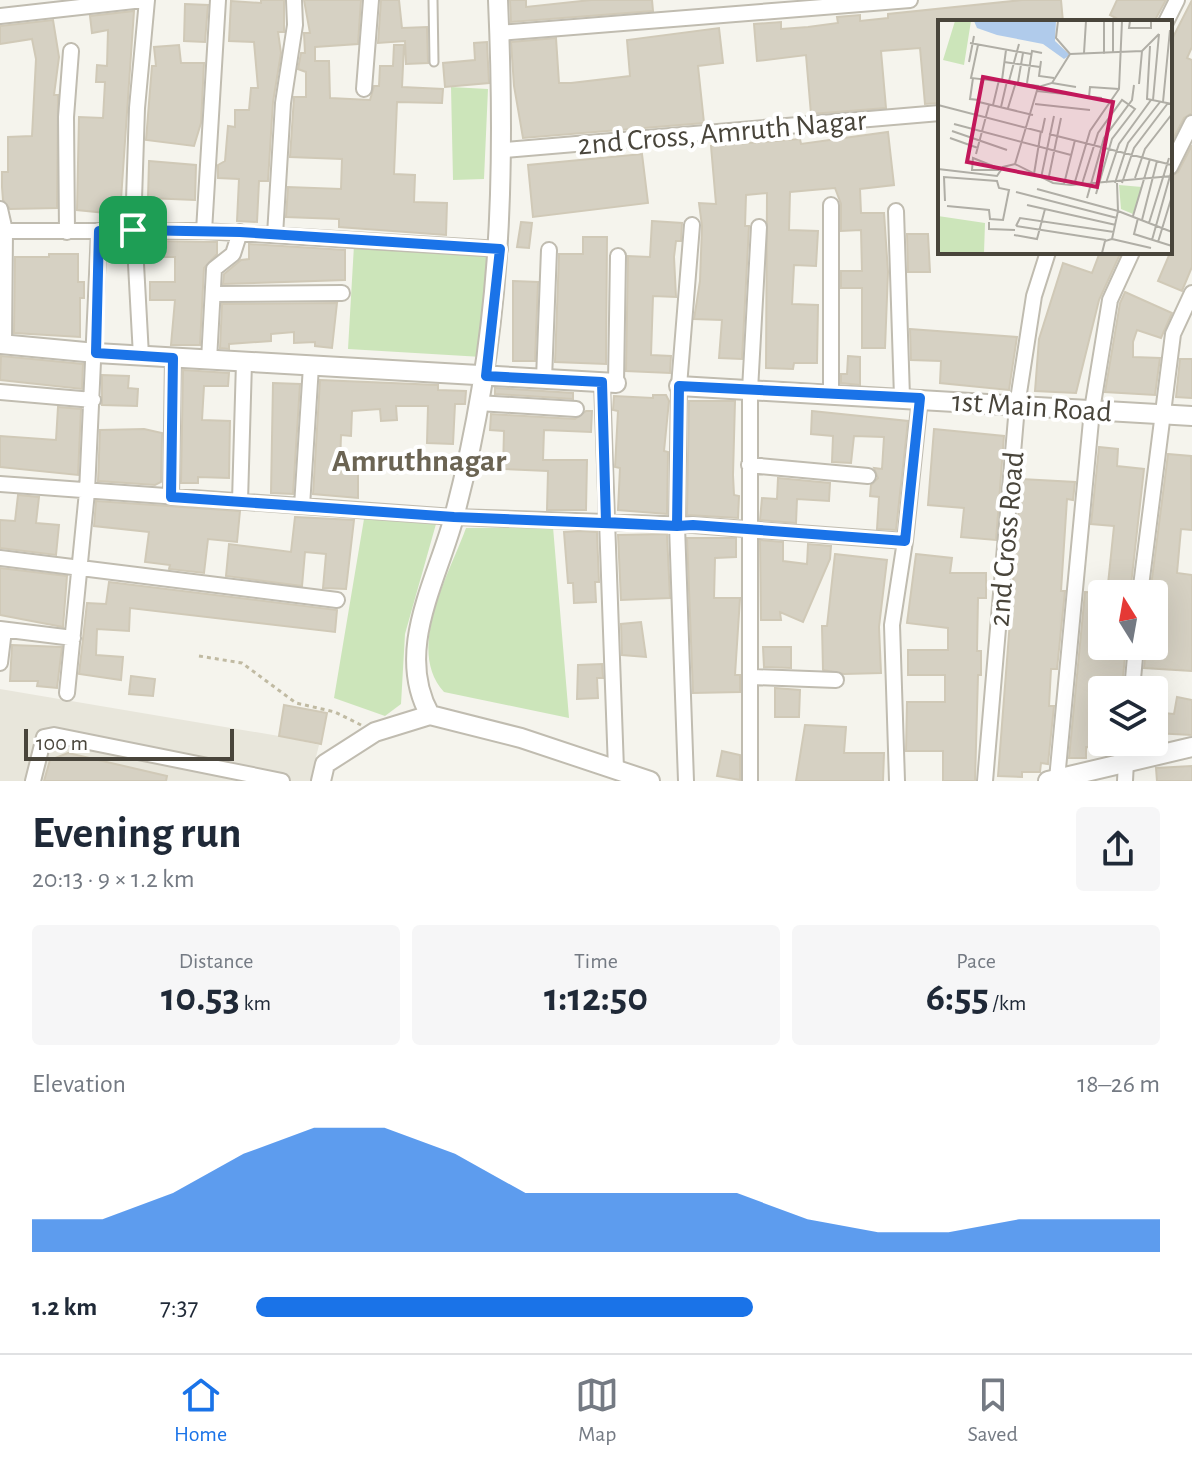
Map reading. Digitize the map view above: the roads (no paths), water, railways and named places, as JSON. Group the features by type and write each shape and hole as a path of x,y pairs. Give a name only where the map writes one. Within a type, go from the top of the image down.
{"street":[{"path":"1,0 1,16 77,4 145,0 133,230"},
{"path":"204,231 218,0"},
{"path":"275,235 283,103 295,25 294,0"},
{"path":"364,89 371,0"},
{"path":"430,715 419,697 413,668 420,624 454,517 486,376 500,249 504,150 498,0"},
{"path":"499,33 910,0"},
{"path":"1167,20 1177,0"},
{"path":"67,232 66,117 71,90 71,51"},
{"name":"2nd Cross, Amruth Nagar","path":"504,150 938,113"},
{"path":"1172,163 1192,123"},
{"path":"831,205 831,393"},
{"path":"896,211 911,398 905,541 892,625 897,781"},
{"path":"0,212 5,231 2,344 141,356 609,383"},
{"path":"686,781 677,526 679,386 692,225"},
{"path":"750,781 750,390 759,227"},
{"path":"5,231 240,232 500,249"},
{"path":"67,693 87,492 96,353 99,231"},
{"path":"209,360 214,269 233,254 240,232"},
{"path":"544,379 549,250"},
{"name":"2nd Cross Road","path":"985,781 1017,406 1034,296 1047,254"},
{"path":"1131,254 1110,300 1092,410 1053,780 1125,772 1192,747"},
{"path":"616,769 606,522 609,383 618,256"},
{"path":"136,264 141,356"},
{"path":"213,294 342,293"},
{"path":"1142,580 1173,334 1192,293"},
{"path":"171,497 173,358"},
{"path":"240,501 244,362"},
{"path":"302,506 311,366"},
{"name":"1st Main Road","path":"679,386 1192,416"},
{"path":"0,392 93,400"},
{"path":"478,403 576,409"},
{"path":"749,465 868,476"},
{"path":"0,484 454,517 606,522 905,541"},
{"path":"0,558 337,600"},
{"path":"0,663 2,629 73,638"},
{"path":"752,677 836,680"},
{"path":"321,781 325,764 375,732 430,715 521,738 650,781"},
{"path":"33,781 44,737 54,735 282,781"}],"lane":[{"path":"433,0 434,62"}],"district":[{"name":"Amruthnagar","path":"419,460"}]}
